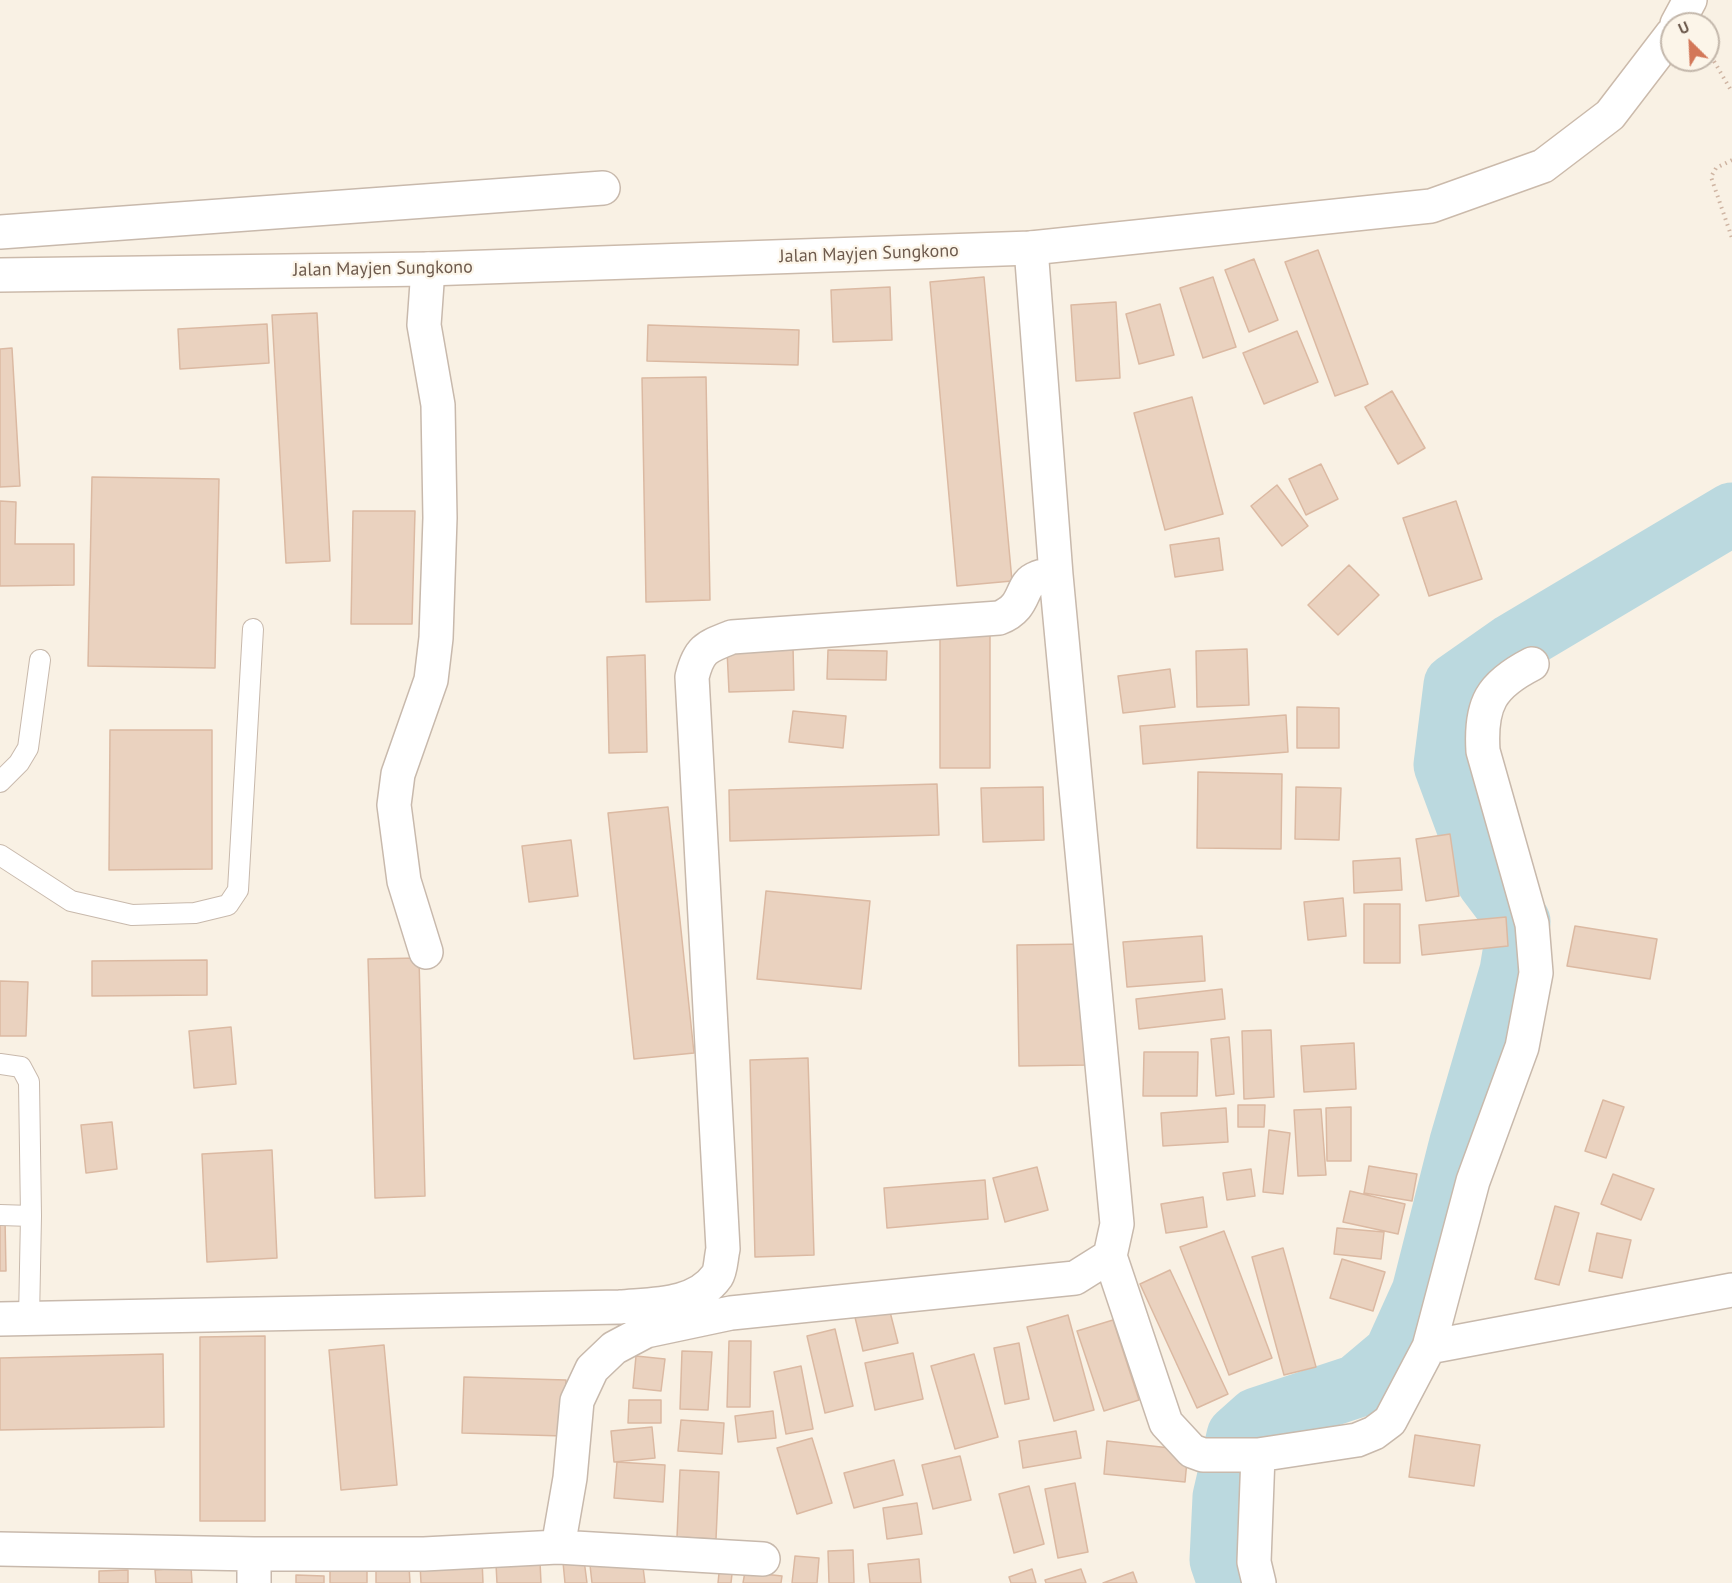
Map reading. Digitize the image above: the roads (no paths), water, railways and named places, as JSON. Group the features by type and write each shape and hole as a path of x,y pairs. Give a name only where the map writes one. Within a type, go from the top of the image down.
{"street":[{"name":"Jalan Mayjen Sungkono","path":"0,275 428,269 1031,248 1431,206 1543,166 1610,115 1660,50"},
{"path":"0,232 603,188"},
{"path":"1031,248 1056,575 1098,1047 1117,1224 1110,1256 1166,1422 1192,1451 1203,1455 1241,1456 1356,1440 1374,1434 1390,1421 1430,1347 1473,1181 1522,1047 1534,996 1536,973 1532,924 1483,751 1482,732 1485,711 1492,695 1507,676 1532,664"},
{"path":"426,952 404,881 394,805 398,774 431,680 436,638 440,518 438,405 424,324 428,269"},
{"path":"14,1319 620,1307 673,1302 700,1292 718,1275 723,1249 692,677 698,656 709,646 732,637 999,618 1011,614 1021,603 1028,584 1036,578 1056,575"},
{"path":"558,1547 570,1478 577,1401 592,1369 614,1348 646,1331 730,1313 1075,1278 1110,1256"},
{"path":"1430,1347 1732,1290"},
{"path":"1241,1456 1254,1562 1259,1583"},
{"path":"0,1549 254,1569 356,1555 558,1547 763,1559"}],"lane":[{"path":"0,855 72,901 132,915 195,913 228,905 238,890 253,629"},
{"path":"0,782 19,763 28,748 40,660"},
{"path":"0,1064 21,1067 29,1082 31,1216 14,1319"},
{"path":"0,1215 31,1216"}],"waterway":[{"path":"1229,1583 1221,1560 1224,1497 1238,1436 1257,1419 1357,1386 1395,1354 1423,1292 1461,1142 1511,971 1519,922 1488,881 1445,765 1455,685 1512,645 1732,514"}]}
